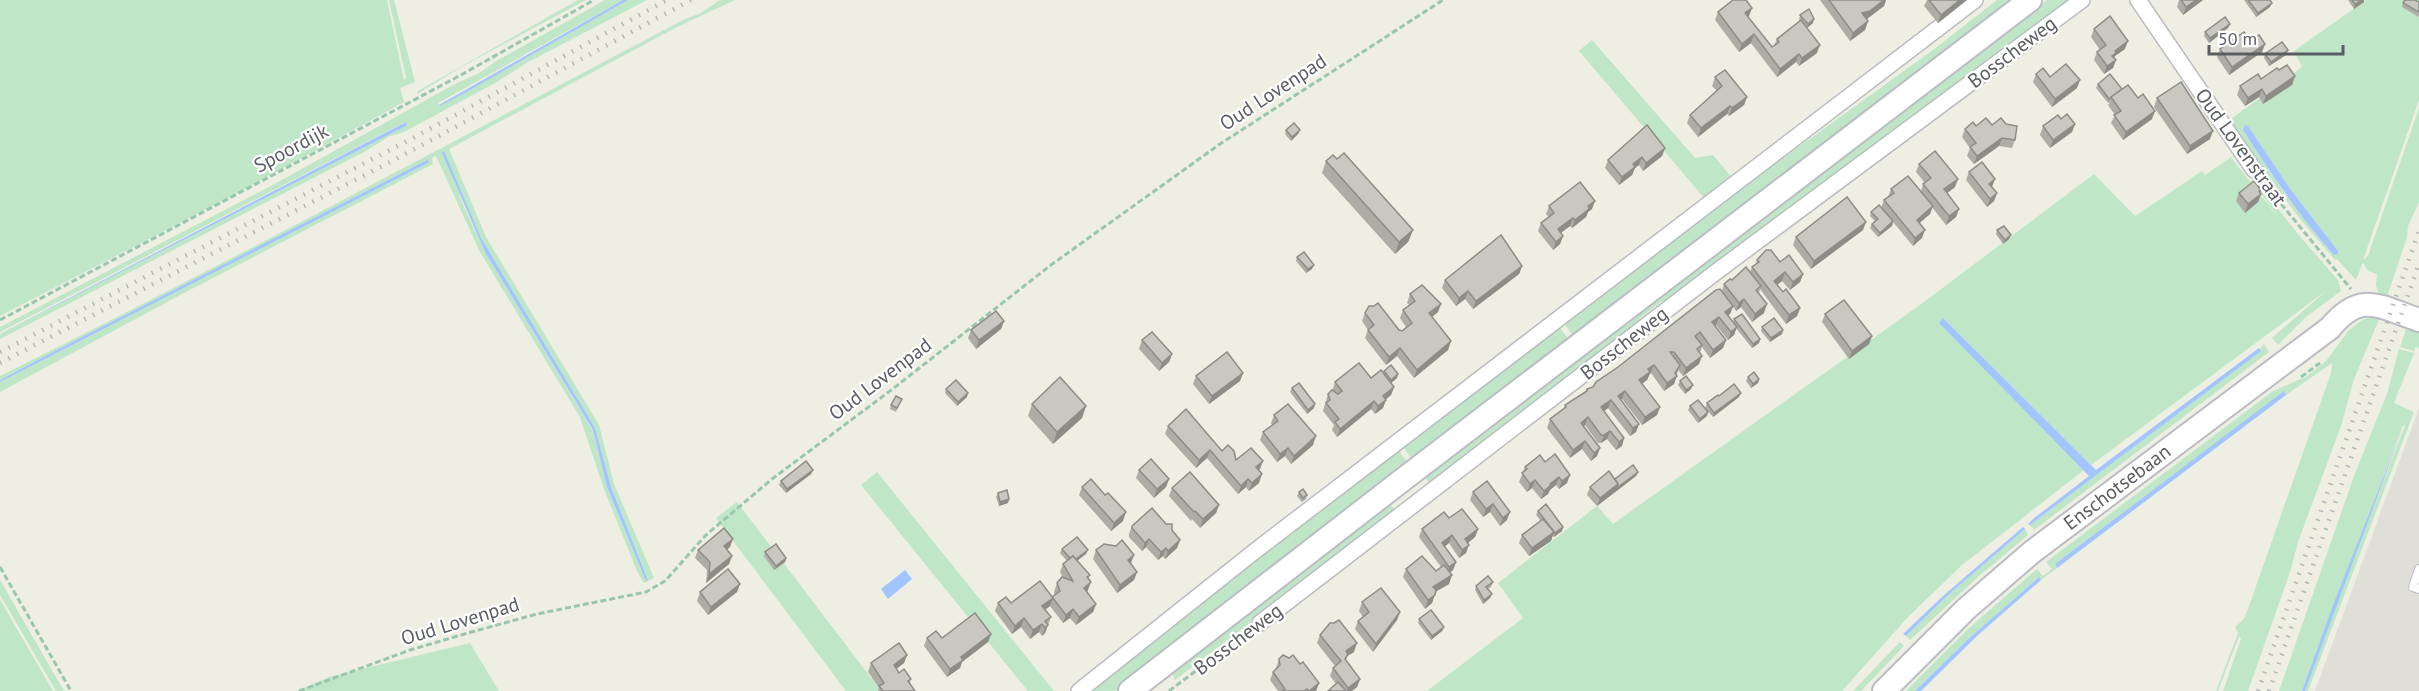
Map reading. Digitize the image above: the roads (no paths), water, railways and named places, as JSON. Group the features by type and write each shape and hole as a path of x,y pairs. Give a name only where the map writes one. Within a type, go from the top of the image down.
{"main road":[{"name":"Bosscheweg","path":"1130,691 2030,0"},
{"name":"Enschotsebaan","path":"1884,691 1966,609 2032,552 2330,328 2358,296 2419,320"}],"street":[{"path":"1079,691 1255,551 1975,0"},
{"name":"Bosscheweg","path":"1260,623 1716,272 2082,0"},
{"name":"Oud Lovenstraat","path":"2138,0 2254,170"},
{"path":"1398,483 1414,506"}],"lane":[{"path":"2419,569 2413,587 2419,590"}],"water":[{"path":"623,0 628,0 463,94 439,105"},
{"path":"406,122 406,126 0,334"},
{"path":"2245,125 2248,126 2338,254 2334,255 2286,194 2243,130"},
{"path":"444,151 481,238 595,428 611,487 648,580 646,581 607,487 593,430 485,252 442,153"},
{"path":"429,159 428,163 0,382 59,349"},
{"path":"1943,318 2096,470 2259,348 2261,351 2030,525 2028,524 2033,519 2089,476 1939,323"},
{"path":"2284,391 2286,395 2057,568 2055,564"},
{"path":"2404,425 2305,691 2302,691 2335,600"},
{"path":"2023,527 2025,529 1948,595 1906,636 1903,634 1943,596"},
{"path":"905,570 912,579 888,599 881,589"},
{"path":"2039,577 2041,580 1978,635 1921,691 1915,691 1965,642"}],"railway":[{"path":"0,352 413,138 667,0"},
{"path":"0,363 394,160 691,0"},
{"path":"2258,691 2419,231"},
{"path":"2269,691 2419,264"}]}
